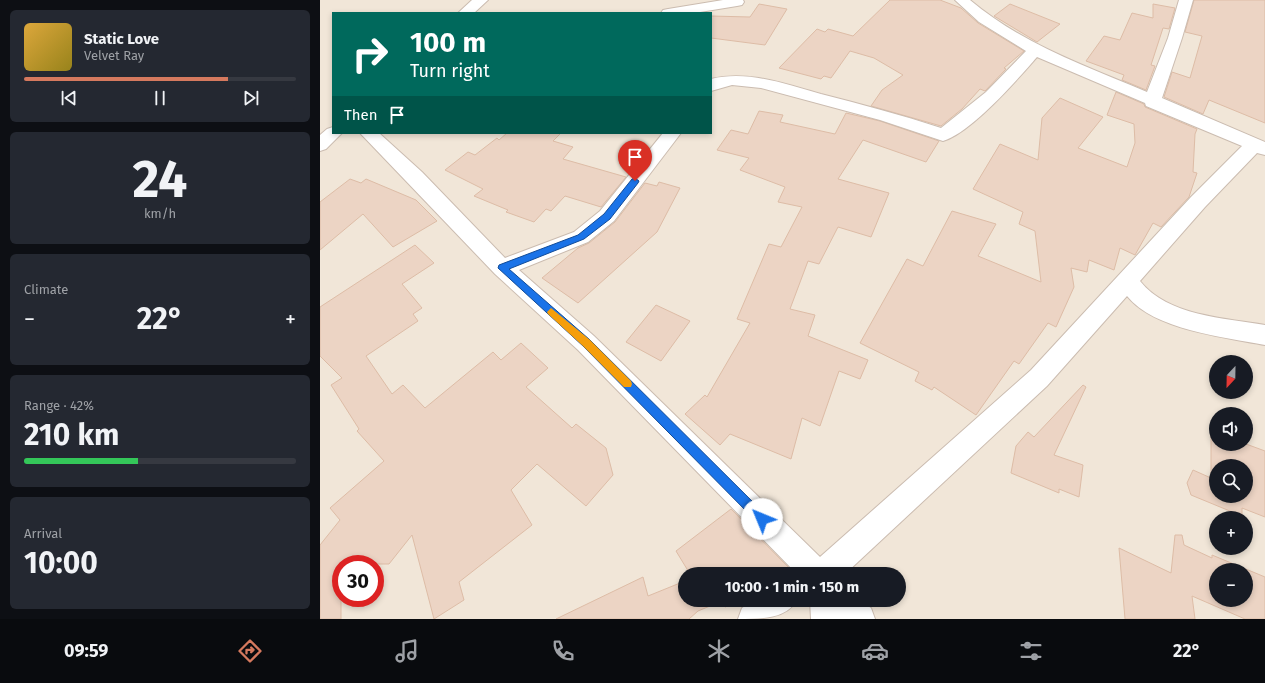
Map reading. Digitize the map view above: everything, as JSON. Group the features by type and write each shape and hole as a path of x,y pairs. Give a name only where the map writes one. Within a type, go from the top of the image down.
{"street":[{"path":"466,12 481,0"},
{"path":"831,567 1039,378 1198,202 1259,147 1152,102 1035,50 984,18 962,0"},
{"path":"1152,102 1175,38 1186,0"},
{"path":"674,12 737,2"},
{"path":"712,85 716,83 732,80 761,83 886,116 943,135 960,124 1002,88 1035,50"},
{"path":"320,145 332,134"},
{"path":"371,134 415,177 502,268 586,343 823,567"},
{"path":"502,268 581,237 607,216 671,134"},
{"path":"1127,281 1142,298 1163,310 1184,318 1265,335"},
{"path":"753,619 771,607"},
{"path":"825,607 826,619"},
{"path":"842,607 860,619"}],"shaded area":[{"path":"320,0 1265,0 1265,619 320,619"}],"building":[{"path":"890,0 940,0 961,8 978,23 1024,51 1004,68 1006,69 985,91 980,89 962,109 941,126 871,106 882,90 903,75 874,58 850,51 831,78 824,76 821,79 779,68 817,29 825,32 828,29 853,36"},
{"path":"1194,0 1265,0 1265,123 1209,100 1203,114 1164,97 1172,72 1190,78 1202,36 1185,32"},
{"path":"759,4 787,9 765,45 712,38 712,16 750,17"},
{"path":"1010,4 1060,24 1037,42 994,16"},
{"path":"1153,4 1175,8 1169,29 1163,28 1151,65 1155,66 1146,90 1122,80 1124,75 1086,61 1104,36 1120,40 1132,13 1153,18"},
{"path":"1116,92 1144,104 1145,107 1197,129 1195,134 1193,172 1197,173 1189,197 1161,227 1153,223 1135,255 1120,248 1114,270 1089,260 1087,272 1071,268 1074,287 1056,327 1048,323 1019,364 1014,361 976,415 934,387 932,390 915,381 919,372 860,343 907,259 923,266 952,211 996,224 978,256 1041,282 1035,231 1019,224 1023,212 973,189 1000,144 1038,160 1042,118 1060,98 1103,117 1078,148 1127,167 1135,143 1134,124 1107,115"},
{"path":"759,111 783,115 780,122 835,134 846,113 880,121 939,141 926,162 863,140 838,179 889,193 871,237 838,227 819,264 808,261 790,309 815,315 808,336 868,360 860,379 839,371 820,426 802,418 791,459 730,434 720,445 685,414 705,395 707,397 750,323 737,319 769,244 781,247 802,207 778,202 785,187 740,170 749,158 717,150 731,130 748,134"},
{"path":"506,134 560,134 553,141 573,147 563,159 626,177 601,207 565,196 551,211 546,209 534,222 506,212 508,210 474,196 483,189 445,170 468,152 475,155 497,138 499,140"},
{"path":"350,179 361,183 366,179 416,200 437,221 393,247 363,214 320,250 320,202"},
{"path":"659,182 680,188 657,232 578,303 542,278 578,248 589,243 615,222 645,183 657,186"},
{"path":"415,245 434,263 402,284 422,308 413,314 418,321 366,356 392,394 403,385 425,408 493,352 501,360 521,343 548,368 526,387 572,428 576,424 606,448 613,475 586,506 537,464 511,490 532,525 459,582 464,600 434,619 412,535 389,564 384,564 384,555 332,555 332,607 341,607 341,619 320,619 320,545 340,520 330,508 384,461 357,431 359,429 331,385 342,378 320,356 320,307"},
{"path":"656,305 690,321 661,361 626,342"},
{"path":"1083,385 1086,387 1054,455 1083,465 1079,497 1059,489 1059,493 1011,473 1016,446 1028,432 1034,437"},
{"path":"1253,447 1265,451 1265,517 1253,511 1242,508 1242,511 1230,511 1210,503 1253,503 1253,459 1211,459 1211,451 1253,451"},
{"path":"1193,470 1209,477 1209,502 1191,495 1187,483"},
{"path":"731,509 788,567 686,567 676,551"},
{"path":"1175,535 1182,535 1184,545 1212,558 1212,555 1231,563 1209,563 1209,603 1192,596 1195,619 1125,619 1119,548 1171,573"},
{"path":"1253,572 1265,577 1265,619 1245,619 1217,607 1253,607"},
{"path":"643,577 648,596 678,584 678,607 708,607 698,611 689,619 556,619"}],"slow traffic":[{"path":"551,312 586,343 627,384"}],"route":[{"path":"635,181 607,216 581,237 502,268 586,343 762,519"}]}
